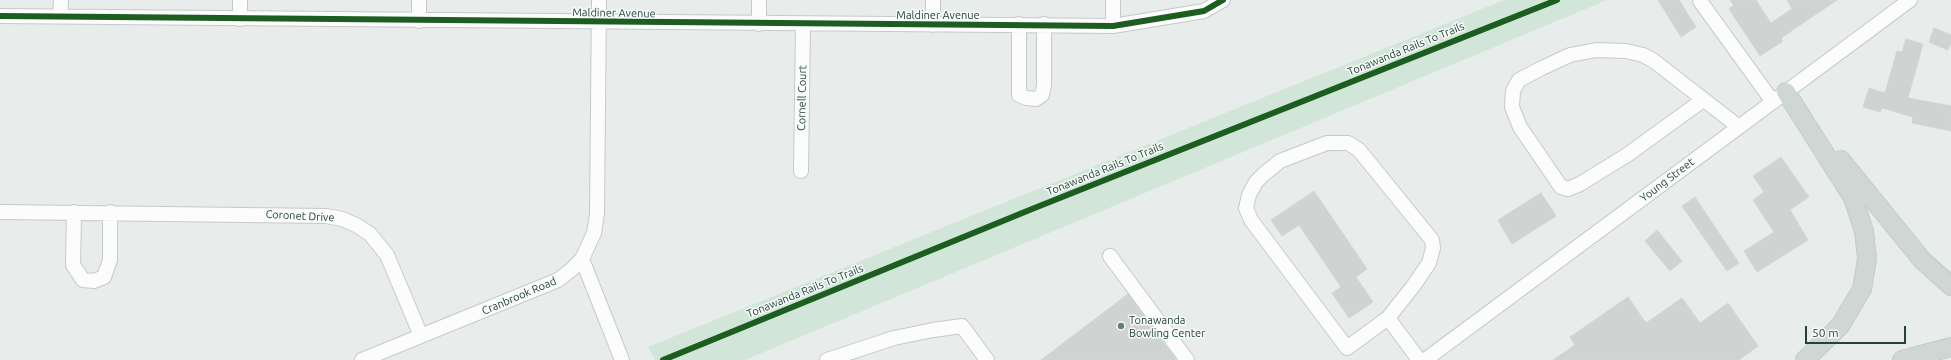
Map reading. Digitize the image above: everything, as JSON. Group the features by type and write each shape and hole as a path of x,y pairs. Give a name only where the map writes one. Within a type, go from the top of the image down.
{"main road":[{"path":"1780,97 1922,260 1951,286"},
{"path":"1780,97 1853,198 1864,231 1867,259 1862,289 1840,326 1805,360"},
{"path":"1902,360 1951,347"}],"street":[{"path":"60,17 61,0"},
{"path":"240,0 240,19"},
{"path":"419,0 419,21"},
{"name":"Cranbrook Road","path":"362,360 558,280 582,259 594,233 597,214 599,0"},
{"path":"759,0 759,24"},
{"path":"933,0 933,25"},
{"path":"1113,0 1113,26"},
{"name":"Maldiner Avenue","path":"0,16 598,23 933,25 1044,24 1113,26 1204,11 1223,0"},
{"name":"Young Street","path":"1425,360 1910,0"},
{"path":"1700,1 1780,97"},
{"name":"Cornell Court","path":"801,171 803,24"},
{"path":"1020,24 1019,94 1026,98 1036,99 1042,95 1044,85 1044,24"},
{"path":"1703,100 1627,155 1580,184 1568,189 1561,187 1520,127 1512,107 1513,91 1519,80 1570,55 1596,50 1626,51 1643,55 1654,61 1739,127"},
{"path":"1327,143 1348,143 1359,150 1432,240 1433,248 1429,263 1388,318 1347,348 1251,220 1246,208 1249,195 1256,182 1280,161 1327,143"},
{"name":"Coronet Drive","path":"0,212 110,212 326,216 342,219 356,225 370,234 387,255 421,336"},
{"path":"74,212 73,265 83,280 94,281 104,277 110,260 110,212"},
{"path":"1110,256 1187,360"},
{"path":"582,259 622,360"},
{"path":"1388,318 1419,360"},
{"path":"827,360 894,338 962,326 987,360"}],"green space":[{"path":"1504,0 1607,0 745,360 655,360 648,347"}],"building":[{"path":"1658,0 1679,0 1696,27 1681,37"},
{"path":"1730,0 1756,0 1771,23 1792,9 1787,0 1837,0 1781,38 1783,41 1760,56 1729,9 1734,5"},
{"path":"1934,28 1951,35 1951,43 1948,50 1929,42"},
{"path":"1906,39 1923,44 1908,98 1951,106 1951,131 1912,123 1913,117 1882,108 1880,112 1863,107 1869,88 1885,93 1897,51 1902,52"},
{"path":"1781,157 1809,197 1790,210 1808,240 1757,272 1744,251 1774,232 1753,200 1764,192 1753,176"},
{"path":"1314,191 1367,269 1356,277 1373,302 1349,318 1332,293 1341,287 1299,225 1282,236 1271,220"},
{"path":"1541,193 1556,216 1512,244 1498,220"},
{"path":"1695,197 1739,263 1727,271 1682,206"},
{"path":"1657,230 1682,261 1670,271 1645,241"},
{"name":"Tonawanda Bowling Center","path":"1128,294 1176,360 1041,360"},
{"path":"1628,297 1646,323 1682,298 1700,323 1728,303 1758,346 1739,360 1553,360 1575,345 1570,337"}],"cycle path":[{"path":"0,16 1113,26 1204,11 1223,0"},
{"name":"Tonawanda Rails To Trails","path":"663,360 1032,209 1557,0"}],"place":[{"name":"Tonawanda Bowling Center","path":"1121,326"}]}
